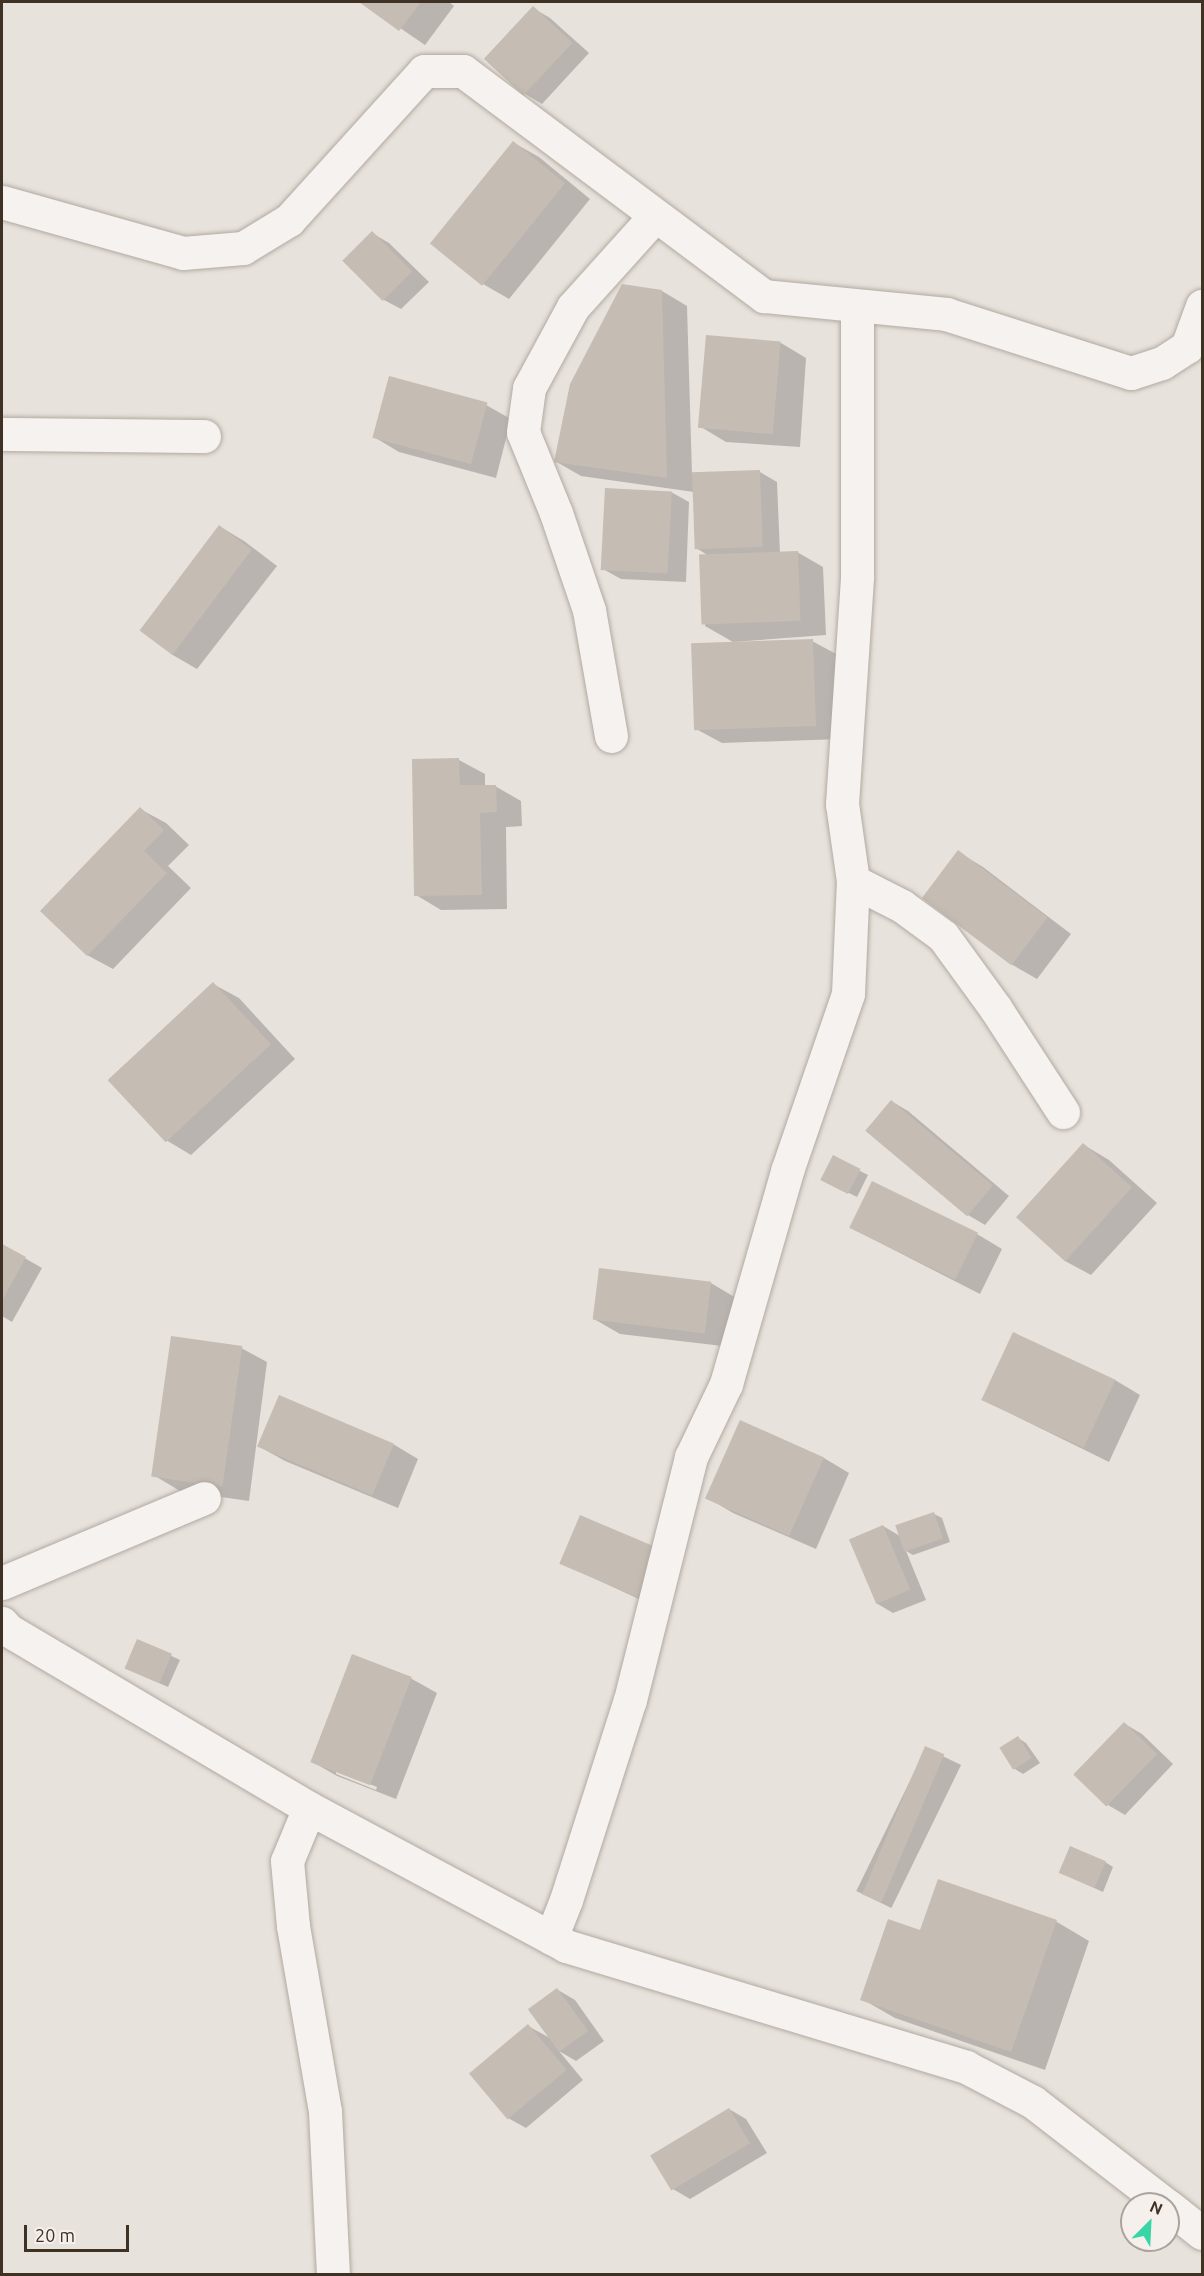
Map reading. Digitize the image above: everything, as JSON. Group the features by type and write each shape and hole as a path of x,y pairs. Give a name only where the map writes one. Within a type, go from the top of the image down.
{"street":[{"path":"2,202 183,253 243,248 289,220 424,71 463,71 764,296 946,314 1131,373 1162,363 1187,347 1203,306"},
{"path":"611,736 589,610 556,513 523,432 529,388 573,308 655,216"},
{"path":"551,1938 566,1900 630,1700 691,1457 726,1384 787,1171 848,994 853,881 842,804 857,576 857,306"},
{"path":"1162,363 1203,362"},
{"path":"2,435 204,436"},
{"path":"853,881 902,906 943,936 996,1009 1063,1112"},
{"path":"2,1583 204,1498"},
{"path":"4,1632 309,1808 566,1946 966,2067 1033,2102 1150,2192"},
{"path":"309,1808 287,1860 293,1926 325,2111 333,2274"},
{"path":"1180,2215 1203,2233"}],"building":[{"path":"359,2 421,2 399,31"},
{"path":"533,6 572,43 523,95 484,59"},
{"path":"513,141 565,183 482,286 430,244"},
{"path":"372,231 412,271 383,301 342,261"},
{"path":"622,284 662,290 667,478 554,462 570,384"},
{"path":"706,335 781,342 773,434 698,428"},
{"path":"389,376 488,402 471,464 372,438"},
{"path":"760,470 763,547 695,549 692,472"},
{"path":"605,488 672,492 668,573 601,570"},
{"path":"219,525 252,550 172,655 140,630"},
{"path":"798,551 800,621 702,624 699,554"},
{"path":"813,639 816,726 694,730 691,643"},
{"path":"459,758 460,785 496,785 497,812 480,813 482,895 414,896 412,759"},
{"path":"140,807 164,830 144,851 167,873 87,956 40,911"},
{"path":"958,850 1047,917 1011,965 922,898"},
{"path":"213,982 271,1044 166,1142 108,1080"},
{"path":"891,1100 993,1185 967,1216 865,1131"},
{"path":"1083,1143 1132,1187 1065,1261 1016,1217"},
{"path":"833,1155 861,1169 848,1194 820,1180"},
{"path":"872,1181 978,1233 955,1279 849,1228"},
{"path":"2,1244 26,1257 2,1301"},
{"path":"599,1268 711,1282 705,1333 593,1320"},
{"path":"1013,1332 1115,1380 1084,1448 981,1400"},
{"path":"171,1336 242,1346 223,1487 151,1477"},
{"path":"279,1395 394,1444 372,1495 257,1447"},
{"path":"740,1420 824,1457 789,1536 705,1499"},
{"path":"934,1512 943,1538 904,1552 895,1525"},
{"path":"580,1515 659,1549 638,1597 559,1564"},
{"path":"883,1525 910,1589 876,1604 849,1539"},
{"path":"137,1639 172,1654 159,1683 124,1668"},
{"path":"352,1654 412,1677 370,1785 310,1762"},
{"path":"1124,1722 1157,1754 1106,1806 1073,1775"},
{"path":"1018,1736 1032,1758 1013,1770 999,1748"},
{"path":"925,1746 944,1754 881,1902 862,1894"},
{"path":"1070,1846 1106,1861 1095,1888 1059,1873"},
{"path":"938,1879 1057,1920 1011,2052 860,2000 888,1919 920,1930"},
{"path":"557,1988 588,2031 559,2052 528,2009"},
{"path":"528,2024 567,2070 508,2119 469,2073"},
{"path":"729,2108 750,2143 671,2191 650,2155"}]}
